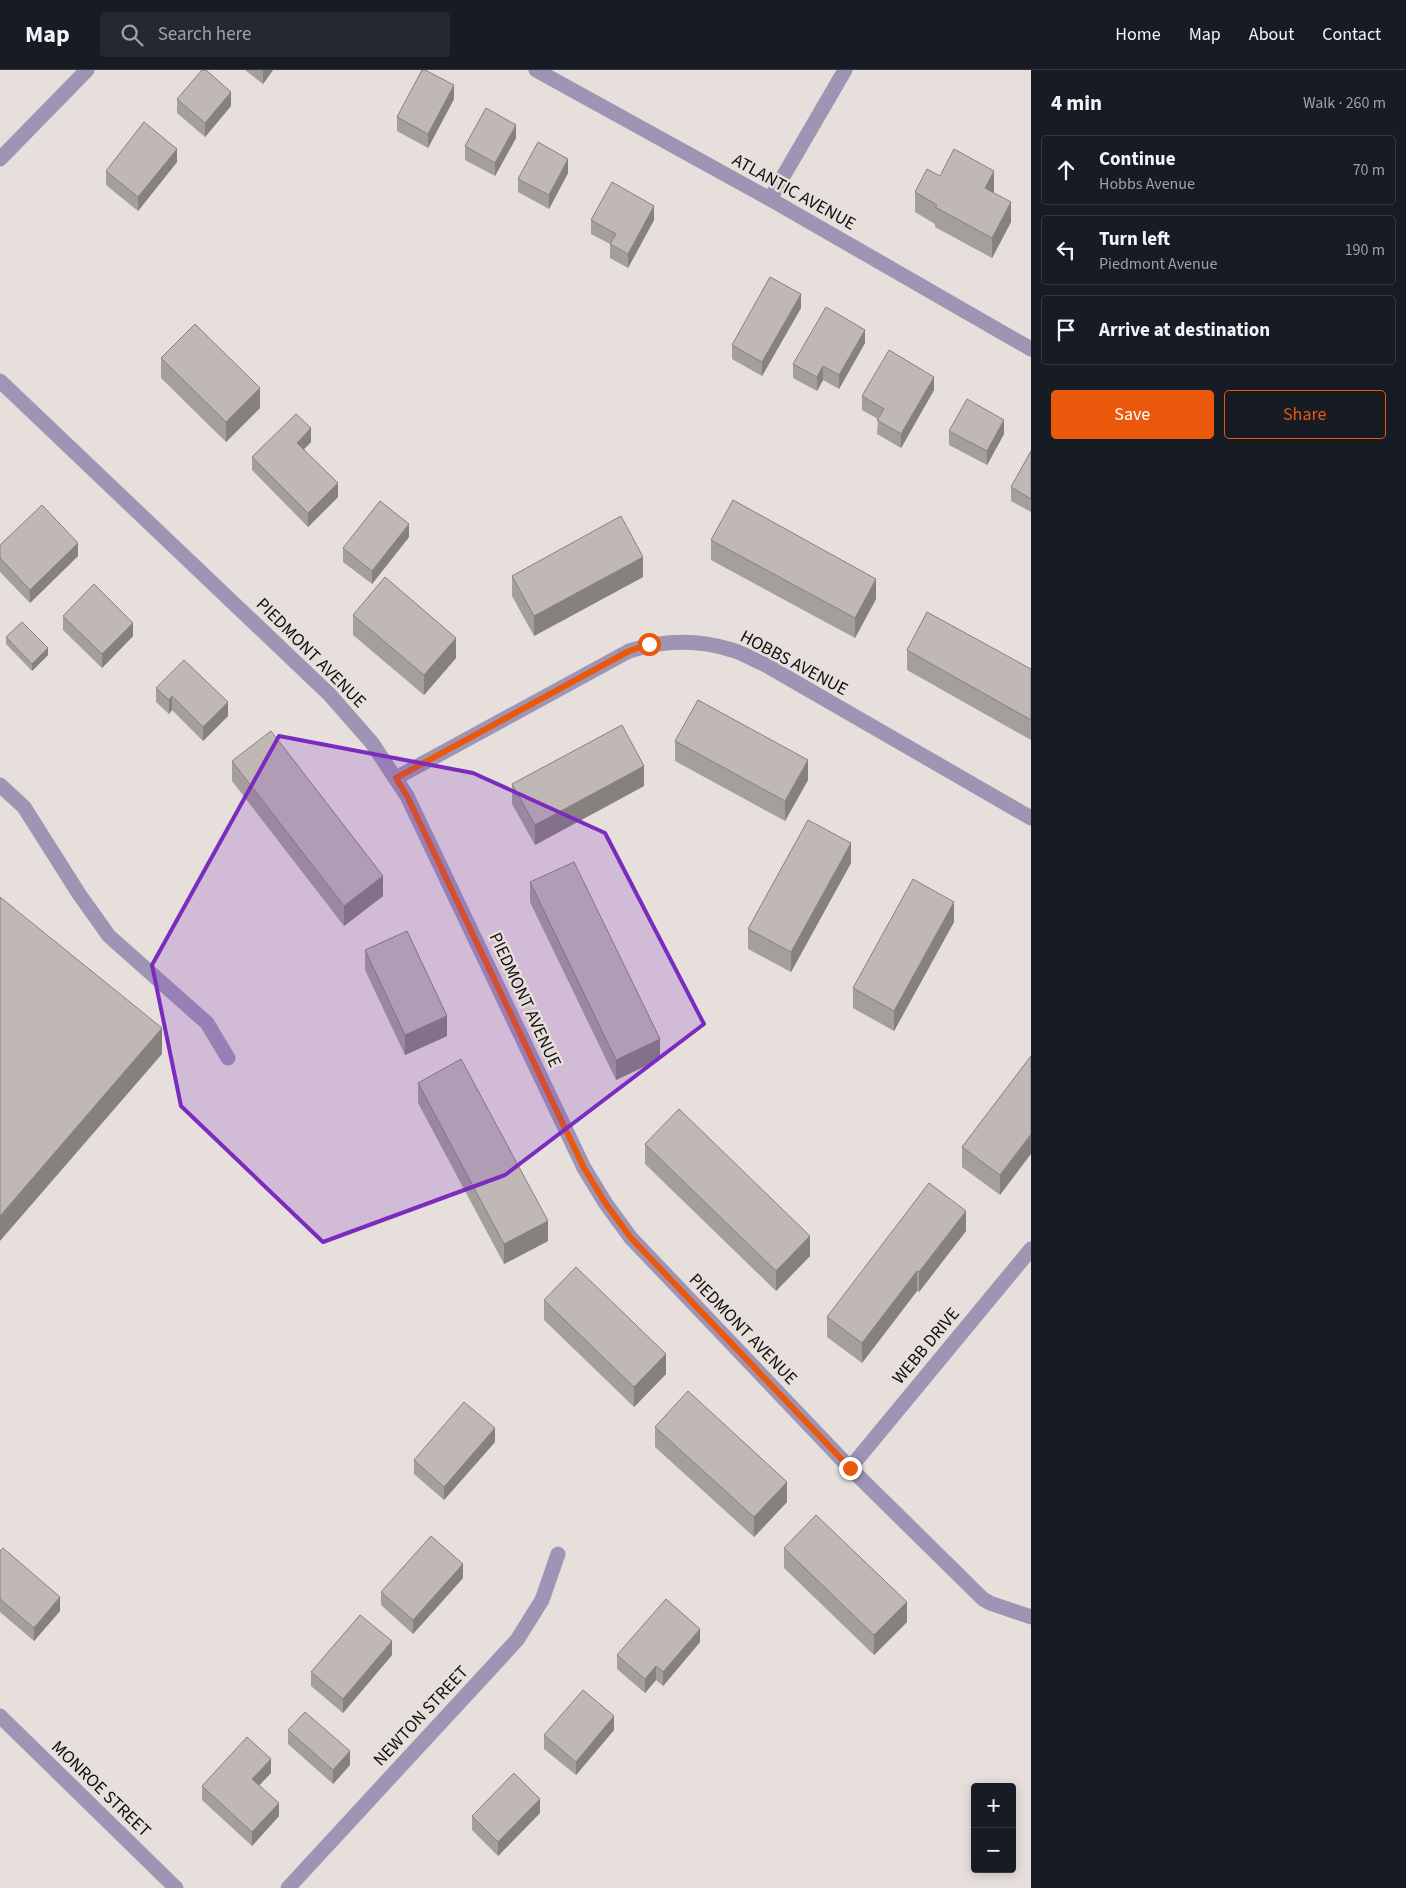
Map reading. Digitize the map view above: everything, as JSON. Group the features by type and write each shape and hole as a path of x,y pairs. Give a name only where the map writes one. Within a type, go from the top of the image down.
{"street":[{"path":"0,159 87,70"},
{"name":"ATLANTIC AVENUE","path":"536,70 770,200 1031,349"},
{"path":"770,200 845,70"},
{"name":"PIEDMONT AVENUE","path":"0,381 330,695 372,743 407,796 584,1168 606,1204 631,1238 850,1468 983,1598 990,1603 1031,1617"},
{"name":"HOBBS AVENUE","path":"396,778 629,651 649,644 692,642 733,650 764,664 1031,818"},
{"path":"0,784 24,806 79,894 109,936 207,1023 228,1058"},
{"name":"WEBB DRIVE","path":"850,1468 1031,1249"},
{"name":"NEWTON STREET","path":"288,1888 517,1640 542,1600 558,1554"},
{"name":"MONROE STREET","path":"0,1716 176,1888"}],"highlighted area":[{"path":"279,736 473,773 605,833 704,1024 505,1175 323,1242 181,1106 152,965"}],"building":[{"path":"202,70 206,70 231,92 205,123 177,99"},
{"path":"422,70 454,85 428,134 397,117"},
{"path":"486,108 516,125 495,163 465,146"},
{"path":"144,122 177,149 138,197 106,171"},
{"path":"538,142 568,159 549,195 518,179"},
{"path":"954,149 994,171 985,188 1011,202 992,238 935,207 937,205 915,192 927,169 940,176"},
{"path":"612,182 654,206 628,254 610,244 616,234 591,220"},
{"path":"770,277 801,294 762,362 732,345"},
{"path":"826,307 865,330 839,375 823,366 817,377 793,364"},
{"path":"195,324 260,388 226,422 161,358"},
{"path":"889,350 934,377 901,434 877,420 884,409 862,396"},
{"path":"967,399 1004,420 987,451 949,431"},
{"path":"296,414 311,428 297,443 338,483 308,513 252,457"},
{"path":"1031,451 1031,499 1011,487"},
{"path":"733,500 876,579 855,618 711,540"},
{"path":"380,501 409,524 372,571 343,548"},
{"path":"42,505 78,543 30,590 0,558 0,545"},
{"path":"621,516 643,557 534,616 512,576"},
{"path":"385,577 456,638 424,675 353,615"},
{"path":"94,584 133,623 102,654 63,616"},
{"path":"927,612 1031,669 1031,720 907,650"},
{"path":"22,622 48,648 32,664 6,637"},
{"path":"184,660 228,702 203,727 172,696 169,700 156,688"},
{"path":"698,700 808,760 785,801 675,741"},
{"path":"622,725 644,766 535,825 512,784"},
{"path":"271,731 383,876 344,906 232,761"},
{"path":"808,820 851,843 791,952 748,929"},
{"path":"574,862 660,1039 616,1060 530,882"},
{"path":"913,879 954,902 894,1011 853,988"},
{"path":"0,897 162,1028 0,1216"},
{"path":"407,931 447,1016 405,1035 365,950"},
{"path":"1031,1056 1031,1134 1000,1175 962,1147"},
{"path":"461,1059 548,1221 504,1244 418,1083"},
{"path":"679,1109 810,1236 776,1271 645,1144"},
{"path":"929,1183 966,1211 862,1343 827,1317"},
{"path":"576,1267 666,1354 634,1387 544,1300"},
{"path":"688,1391 787,1482 754,1517 655,1427"},
{"path":"464,1402 495,1428 444,1487 414,1460"},
{"path":"816,1515 907,1602 874,1635 784,1548"},
{"path":"431,1536 463,1564 413,1620 381,1592"},
{"path":"3,1548 60,1597 34,1628 0,1599 0,1551"},
{"path":"666,1599 700,1629 663,1672 656,1666 645,1679 617,1655"},
{"path":"360,1615 392,1641 343,1699 311,1672"},
{"path":"583,1690 614,1716 576,1762 544,1735"},
{"path":"305,1712 350,1751 333,1770 288,1730"},
{"path":"247,1737 271,1759 252,1779 279,1803 252,1832 202,1786"},
{"path":"514,1773 540,1799 498,1842 472,1816"}],"route":[{"path":"649,644 629,651 396,778 407,796 584,1168 606,1204 631,1238 850,1468"}]}
